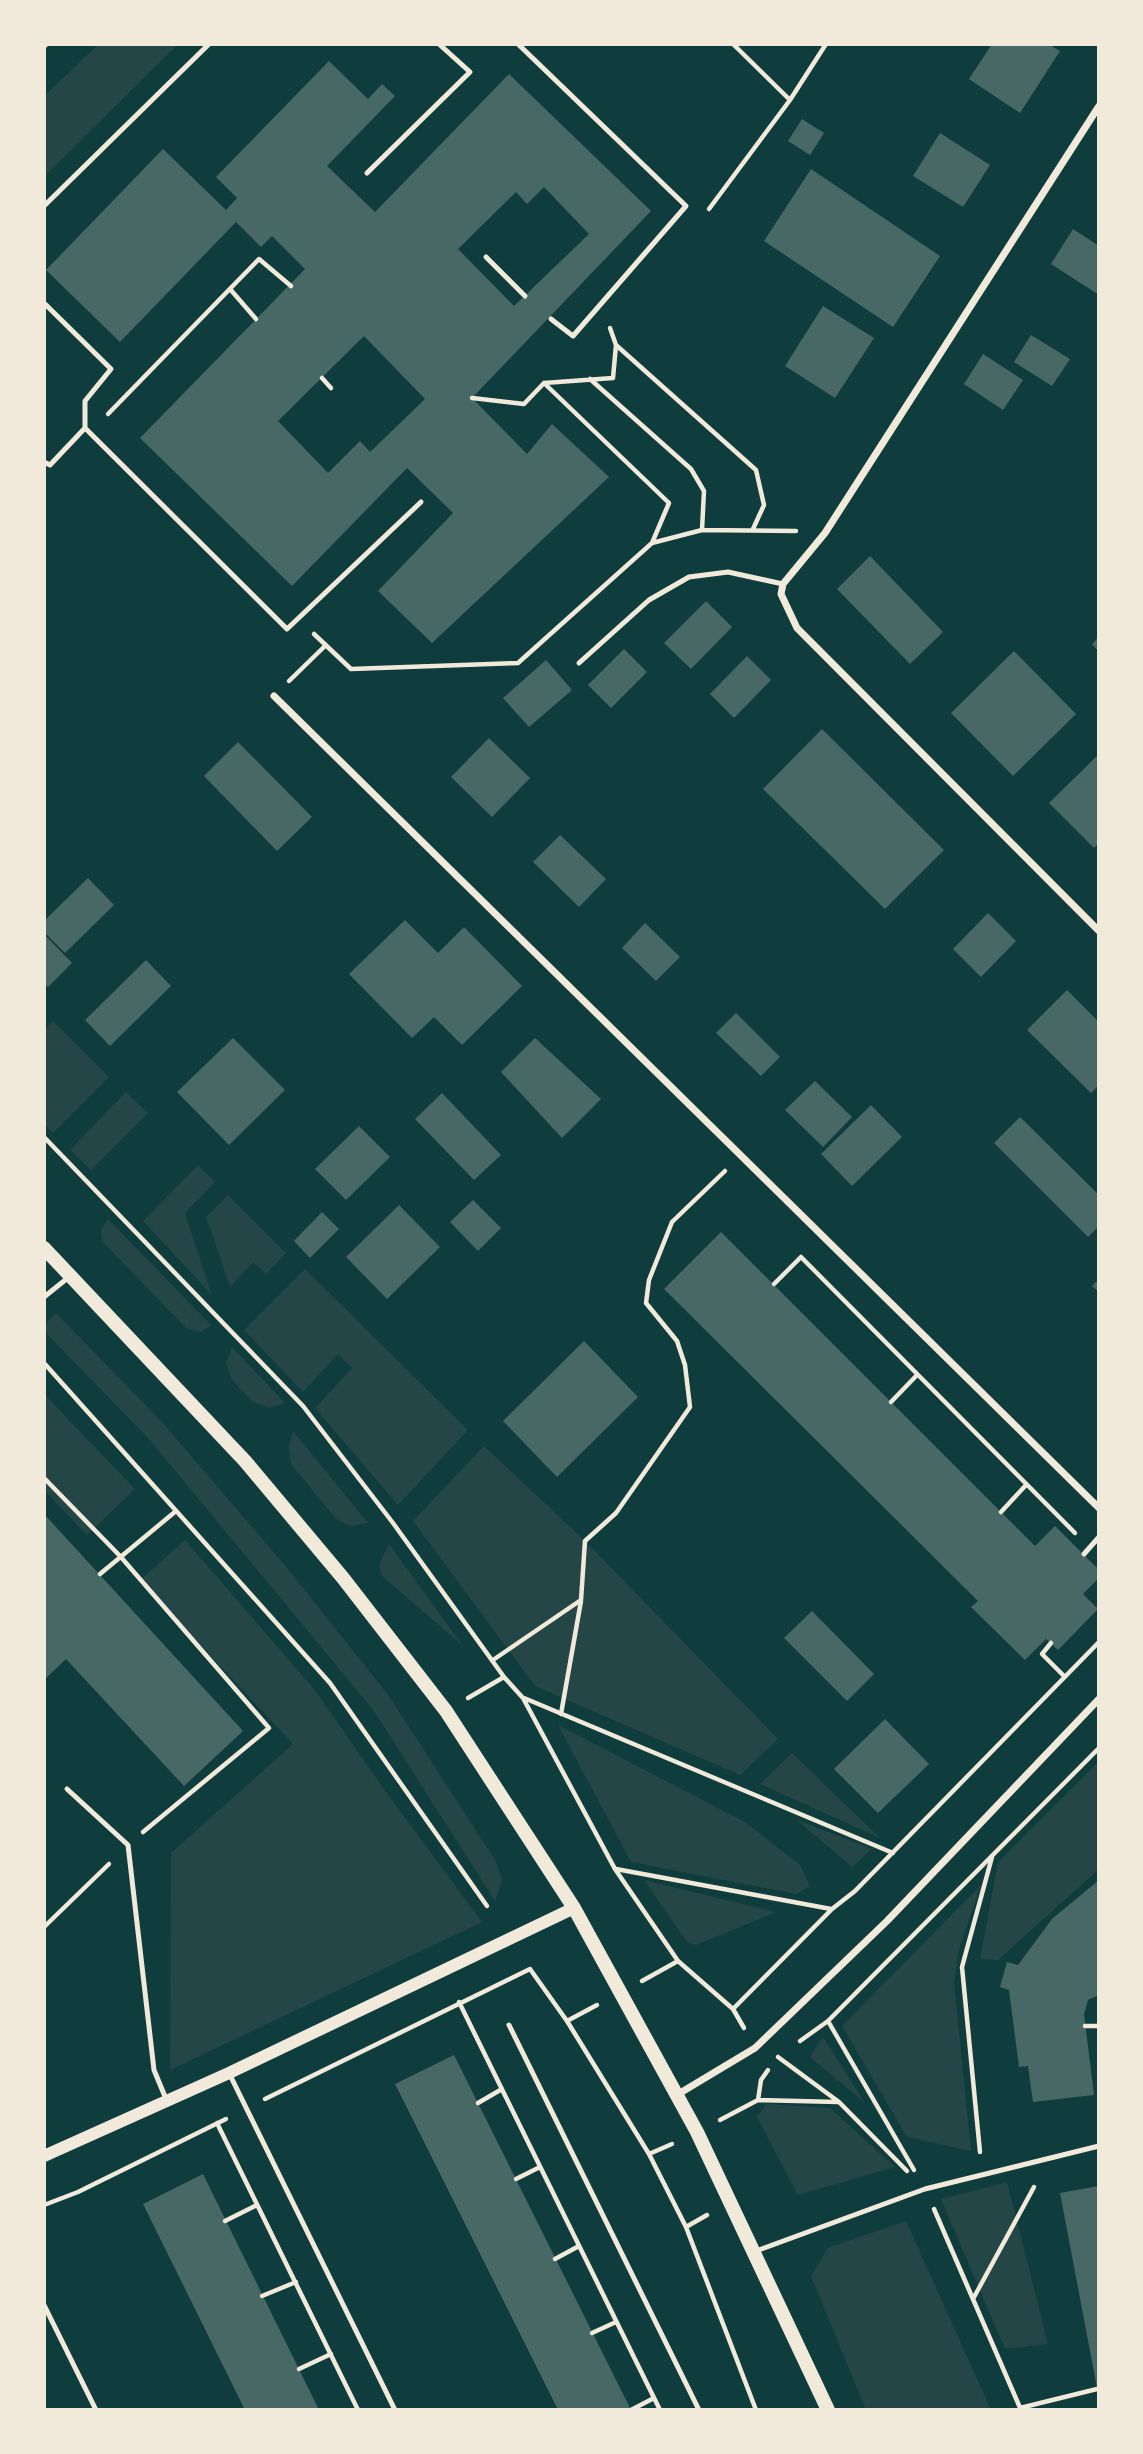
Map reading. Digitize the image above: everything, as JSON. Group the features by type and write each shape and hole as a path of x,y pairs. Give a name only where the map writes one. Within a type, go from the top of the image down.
{"main road":[{"path":"44,1248 246,1461 343,1578 446,1711 574,1908 697,2132 828,2410"}],"street":[{"path":"1099,106 825,533 783,584 781,594 797,628 1099,931"},
{"path":"274,696 1099,1508"},
{"path":"676,2096 755,2048 887,1921 1099,1699"},
{"path":"44,2156 229,2073 574,1908"}],"lane":[{"path":"44,206 209,44"},
{"path":"367,173 470,72 439,44"},
{"path":"518,44 687,206 573,336 551,318"},
{"path":"486,257 525,296"},
{"path":"44,303 111,369 85,401 85,428 50,465 44,461"},
{"path":"85,428 287,629 421,502"},
{"path":"579,663 649,600 688,577 729,572 783,584"},
{"path":"44,1297 72,1275"},
{"path":"1084,1555 1099,1537"},
{"path":"67,1789 128,1845 154,2070 167,2102"},
{"path":"509,2025 699,2410"},
{"path":"229,2073 395,2410"},
{"path":"753,2252 925,2189 1099,2146"},
{"path":"44,2305 96,2410"}],"path":[{"path":"733,44 790,100"},
{"path":"702,218 790,100 826,44"},
{"path":"99,422 259,259 291,286"},
{"path":"230,289 256,319"},
{"path":"472,398 524,404 544,383 613,377 616,345 756,470 764,505 753,528"},
{"path":"322,378 331,387"},
{"path":"590,379 691,469 704,491 702,530"},
{"path":"298,619 351,669 518,663 652,543 669,503 544,383"},
{"path":"652,543 702,530 753,528 825,533"},
{"path":"274,696 326,645"},
{"path":"44,1137 303,1406 504,1677 523,1698 615,1869 678,1961 733,2009 832,1909 855,1891 893,1853 1099,1642"},
{"path":"561,1714 581,1600 585,1541 616,1513 690,1407 685,1365 677,1341 646,1303 649,1280 672,1222 740,1155"},
{"path":"774,1284 801,1257 1090,1548"},
{"path":"44,1363 330,1683 488,1906"},
{"path":"891,1402 918,1375"},
{"path":"44,1478 120,1556 268,1728 128,1845 44,1927"},
{"path":"1001,1512 1026,1485"},
{"path":"100,1573 176,1511"},
{"path":"493,1660 581,1600"},
{"path":"1051,1643 1042,1654 1065,1677"},
{"path":"446,1711 504,1677"},
{"path":"523,1698 893,1853"},
{"path":"798,2042 828,2021 1099,1748"},
{"path":"982,2175 962,1967 992,1856"},
{"path":"615,1869 832,1909"},
{"path":"44,2205 78,2192 530,1969 568,2021 662,2178 686,2227 755,2410"},
{"path":"459,2002 660,2410"},
{"path":"828,2021 925,2189 1020,2409 1097,2389"},
{"path":"1085,2026 1099,2026"},
{"path":"761,2080 778,2057 788,2050"},
{"path":"778,2057 839,2102 925,2189"},
{"path":"478,2104 502,2089"},
{"path":"758,2100 839,2102"},
{"path":"217,2123 358,2410"},
{"path":"973,2300 1050,2158"},
{"path":"516,2179 540,2167"},
{"path":"225,2221 257,2205"},
{"path":"555,2259 579,2246"},
{"path":"262,2296 296,2283"},
{"path":"592,2333 617,2322"},
{"path":"299,2369 331,2354"},
{"path":"631,2410 654,2398"}],"shaded area":[{"path":"99,44 178,44 44,177 44,96"},
{"path":"53,1021 109,1077 53,1133 44,1124 44,1031"},
{"path":"126,1092 148,1113 91,1170 70,1150"},
{"path":"198,1165 215,1182 185,1213 212,1295 143,1221"},
{"path":"228,1195 286,1253 266,1274 253,1262 230,1287 206,1217"},
{"path":"108,1219 211,1325 201,1332 187,1329 102,1241 101,1230"},
{"path":"305,1269 468,1430 398,1505 315,1408 352,1368 338,1354 303,1392 244,1330"},
{"path":"56,1313 162,1422 288,1569 389,1696 495,1860 502,1880 495,1901 374,1711 148,1438 44,1331 44,1325"},
{"path":"232,1347 285,1403 269,1408 253,1402 232,1380 226,1363"},
{"path":"44,1394 135,1489 87,1535 44,1490"},
{"path":"293,1431 368,1523 350,1526 336,1519 291,1464 289,1446"},
{"path":"484,1446 585,1541 778,1739 740,1775 535,1686 413,1521"},
{"path":"185,1540 315,1690 482,1922 170,2070 171,1853 293,1744 140,1580"},
{"path":"389,1544 463,1646 382,1576 379,1565"},
{"path":"558,1725 745,1822 800,1865 810,1886 796,1894 631,1862"},
{"path":"792,1753 880,1838 760,1784"},
{"path":"1099,1761 1099,1869 998,1960 980,1959 998,1862"},
{"path":"797,1820 872,1849 852,1867"},
{"path":"644,1880 776,1912 696,1945 687,1942"},
{"path":"981,1885 959,1949 954,1983 971,2151 907,2137 842,2026"},
{"path":"823,2037 865,2103 810,2057"},
{"path":"766,2104 830,2108 895,2167 798,2195 757,2117"},
{"path":"1007,2182 1048,2344 1005,2349 941,2199"},
{"path":"906,2221 991,2410 866,2410 811,2276 828,2248"}],"building":[{"path":"992,44 1048,44 1060,51 1020,113 969,79"},
{"path":"329,61 368,99 382,84 395,96 327,166 375,212 509,74 651,211 472,398 527,454 552,424 609,477 432,643 378,591 453,513 407,468 292,586 140,438 305,269 272,236 261,247 236,222 120,342 46,270 163,149 226,210 237,198 216,177","holes":["544,187 589,234 514,306 458,249 516,192 527,204","364,336 425,399 370,452 360,441 328,473 278,421"]},
{"path":"802,119 824,133 810,155 788,141"},
{"path":"940,133 990,165 963,207 913,176"},
{"path":"811,169 940,256 893,327 764,241"},
{"path":"1073,229 1099,246 1099,295 1051,264"},
{"path":"823,306 874,338 835,398 785,366"},
{"path":"1031,335 1070,359 1052,386 1014,362"},
{"path":"983,354 1023,380 1003,410 964,384"},
{"path":"870,556 943,632 910,664 837,589"},
{"path":"706,601 732,627 691,669 664,643"},
{"path":"1099,637 1099,652 1092,644"},
{"path":"624,649 647,672 611,708 588,685"},
{"path":"1014,651 1076,714 1013,776 951,713"},
{"path":"747,656 771,680 734,718 710,694"},
{"path":"546,660 572,690 529,727 503,698"},
{"path":"822,729 944,850 885,909 763,789"},
{"path":"489,738 530,778 492,817 451,777"},
{"path":"238,742 312,817 277,851 204,776"},
{"path":"1099,754 1099,843 1094,848 1049,803"},
{"path":"560,835 606,879 579,907 533,862"},
{"path":"88,878 114,905 65,953 44,932 44,921"},
{"path":"988,913 1016,941 981,977 953,949"},
{"path":"405,920 438,953 464,927 522,986 462,1045 434,1017 412,1038 349,974"},
{"path":"645,923 680,957 656,981 622,948"},
{"path":"44,934 72,963 48,987 44,983"},
{"path":"146,960 171,986 110,1046 85,1020"},
{"path":"1067,990 1099,1022 1099,1085 1091,1093 1027,1030"},
{"path":"736,1013 780,1057 761,1076 716,1033"},
{"path":"233,1038 285,1090 229,1145 177,1092"},
{"path":"535,1038 601,1099 562,1138 501,1072"},
{"path":"815,1081 852,1117 823,1147 785,1110"},
{"path":"442,1093 501,1155 474,1180 415,1119"},
{"path":"871,1105 902,1137 852,1186 821,1154"},
{"path":"1020,1117 1099,1195 1099,1226 1088,1237 994,1143"},
{"path":"359,1126 390,1157 346,1200 315,1169"},
{"path":"473,1200 501,1228 478,1251 450,1222"},
{"path":"399,1205 440,1247 387,1299 346,1257"},
{"path":"322,1212 339,1229 310,1258 294,1241"},
{"path":"721,1232 1035,1546 1055,1526 1099,1570 1099,1578 1083,1594 1098,1609 1058,1650 1046,1639 1025,1660 971,1607 978,1601 664,1289"},
{"path":"1099,1279 1099,1292 1092,1286"},
{"path":"584,1341 638,1397 557,1477 503,1421"},
{"path":"44,1514 243,1731 184,1786 66,1659 44,1680"},
{"path":"812,1611 874,1674 847,1701 784,1638"},
{"path":"885,1719 929,1764 878,1813 834,1769"},
{"path":"1099,1880 1099,1995 1088,2000 1084,2014 1094,2095 1033,2102 1028,2066 1019,2067 1009,1990 1000,1987 1007,1962 1018,1965 1052,1919"},
{"path":"454,2055 631,2410 558,2410 395,2084"},
{"path":"203,2174 319,2410 245,2410 143,2204"},
{"path":"1099,2186 1099,2393 1098,2393 1060,2193"}]}
